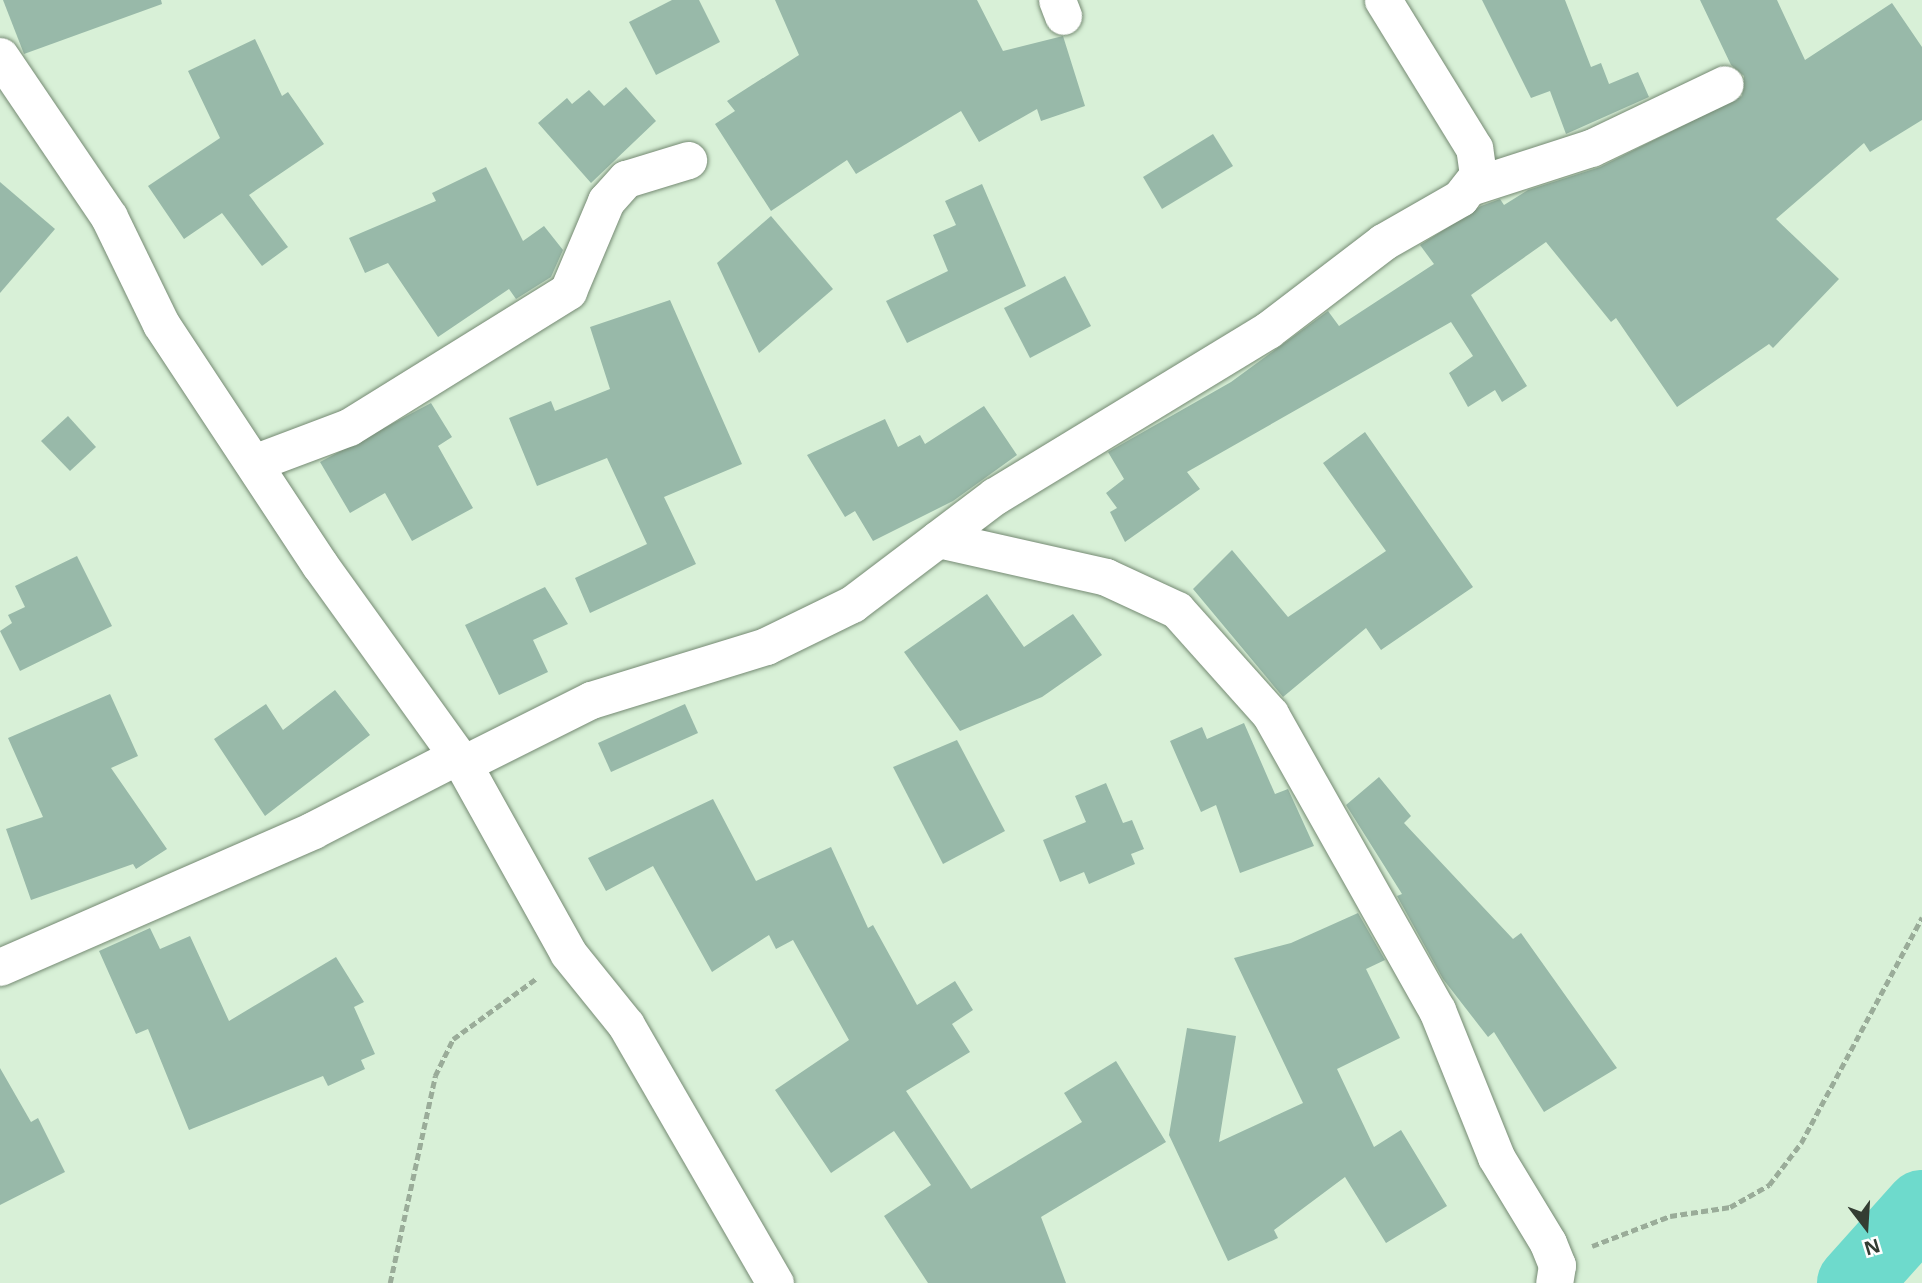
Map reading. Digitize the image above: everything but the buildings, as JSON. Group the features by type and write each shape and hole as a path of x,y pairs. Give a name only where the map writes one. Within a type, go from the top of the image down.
{"street":[{"path":"1383,0 1474,148 1478,175 1473,186"},
{"path":"0,56 109,217 161,324 256,462 320,565 460,760 568,953 626,1025 775,1283"},
{"path":"0,967 313,830 591,700 806,628 852,604 995,496 1268,330 1383,242 1473,186 1591,148 1725,84"},
{"path":"256,462 349,427 568,291 606,201 626,179 688,160"},
{"path":"939,539 1106,577 1177,610 1270,714 1400,939 1462,1067 1496,1157 1556,1274"}],"path":[{"path":"1556,1274 1620,1231 1730,1207 1769,1185 1801,1143 1922,917"},
{"path":"390,1283 421,1122 453,1038 568,953"}],"waterway":[{"path":"1854,1283 1922,1207"}]}
